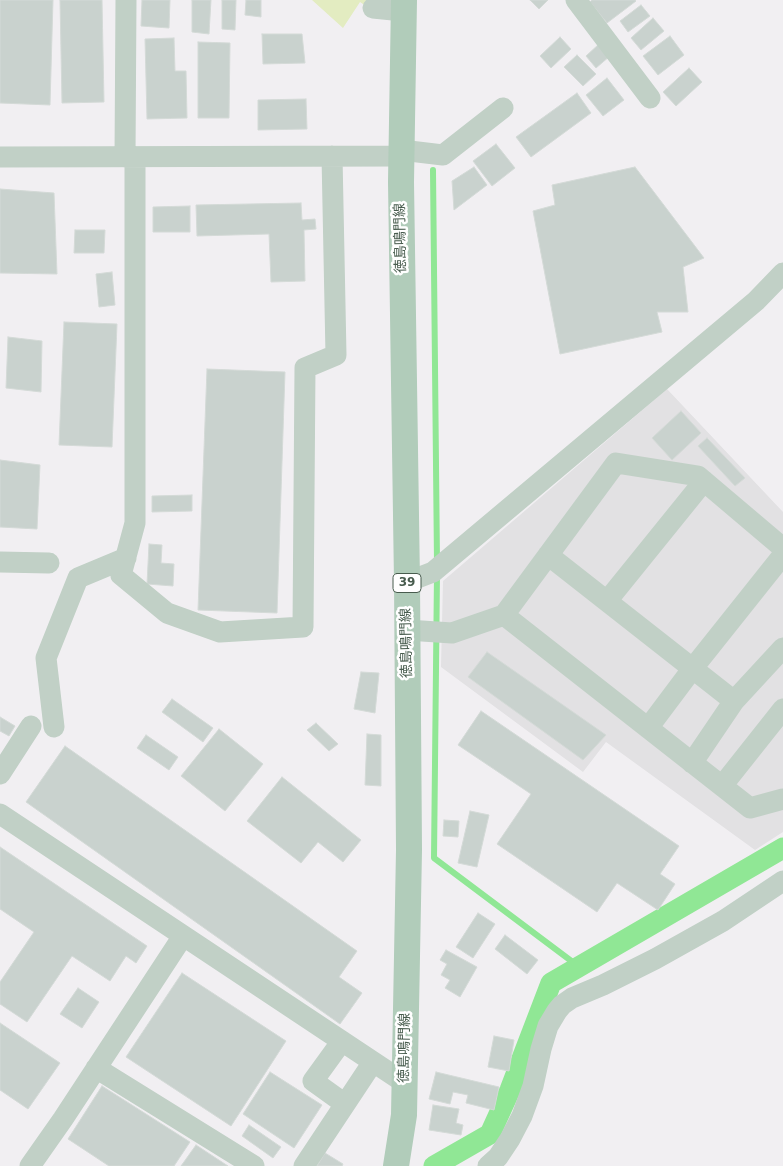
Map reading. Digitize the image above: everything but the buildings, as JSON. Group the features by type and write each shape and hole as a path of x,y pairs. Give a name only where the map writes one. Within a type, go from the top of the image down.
{"main road":[{"name":"徳島鳴門線","path":"396,1166 404,1115 409,850 401,201 404,5"}],"street":[{"path":"126,0 135,524 121,575 167,613 220,632 303,627 305,368 336,354 332,156"},
{"path":"576,0 650,98"},
{"path":"373,8 404,5"},
{"path":"0,157 332,156 401,153 443,155 504,108"},
{"path":"407,582 433,572 756,301 783,273"},
{"path":"407,630 452,633 504,615 616,463 698,476 783,548"},
{"path":"607,601 704,481"},
{"path":"548,555 734,701"},
{"path":"648,728 783,555"},
{"path":"54,727 46,658 78,578 126,558"},
{"path":"0,562 49,563"},
{"path":"504,615 750,808 783,798"},
{"path":"692,763 734,701 783,648"},
{"path":"722,786 783,709"},
{"path":"0,774 31,726"},
{"path":"0,814 405,1083"},
{"path":"488,1166 498,1157 522,1116 533,1086 548,1026 562,1005 572,998 655,959 723,921 783,881"},
{"path":"30,1166 183,936"},
{"path":"342,1041 314,1081 345,1104"},
{"path":"304,1166 373,1062"},
{"path":"96,1068 254,1166"}],"shaded area":[{"path":"667,389 783,512 783,832 755,850 606,742 583,772 441,667 443,581"}],"green space":[{"path":"312,0 376,0 376,13 360,2 343,28"}],"waterway":[{"path":"433,170 437,563"},
{"path":"437,573 434,858 578,966"},
{"path":"434,1166 490,1134 510,1090 551,983 783,848"}]}
